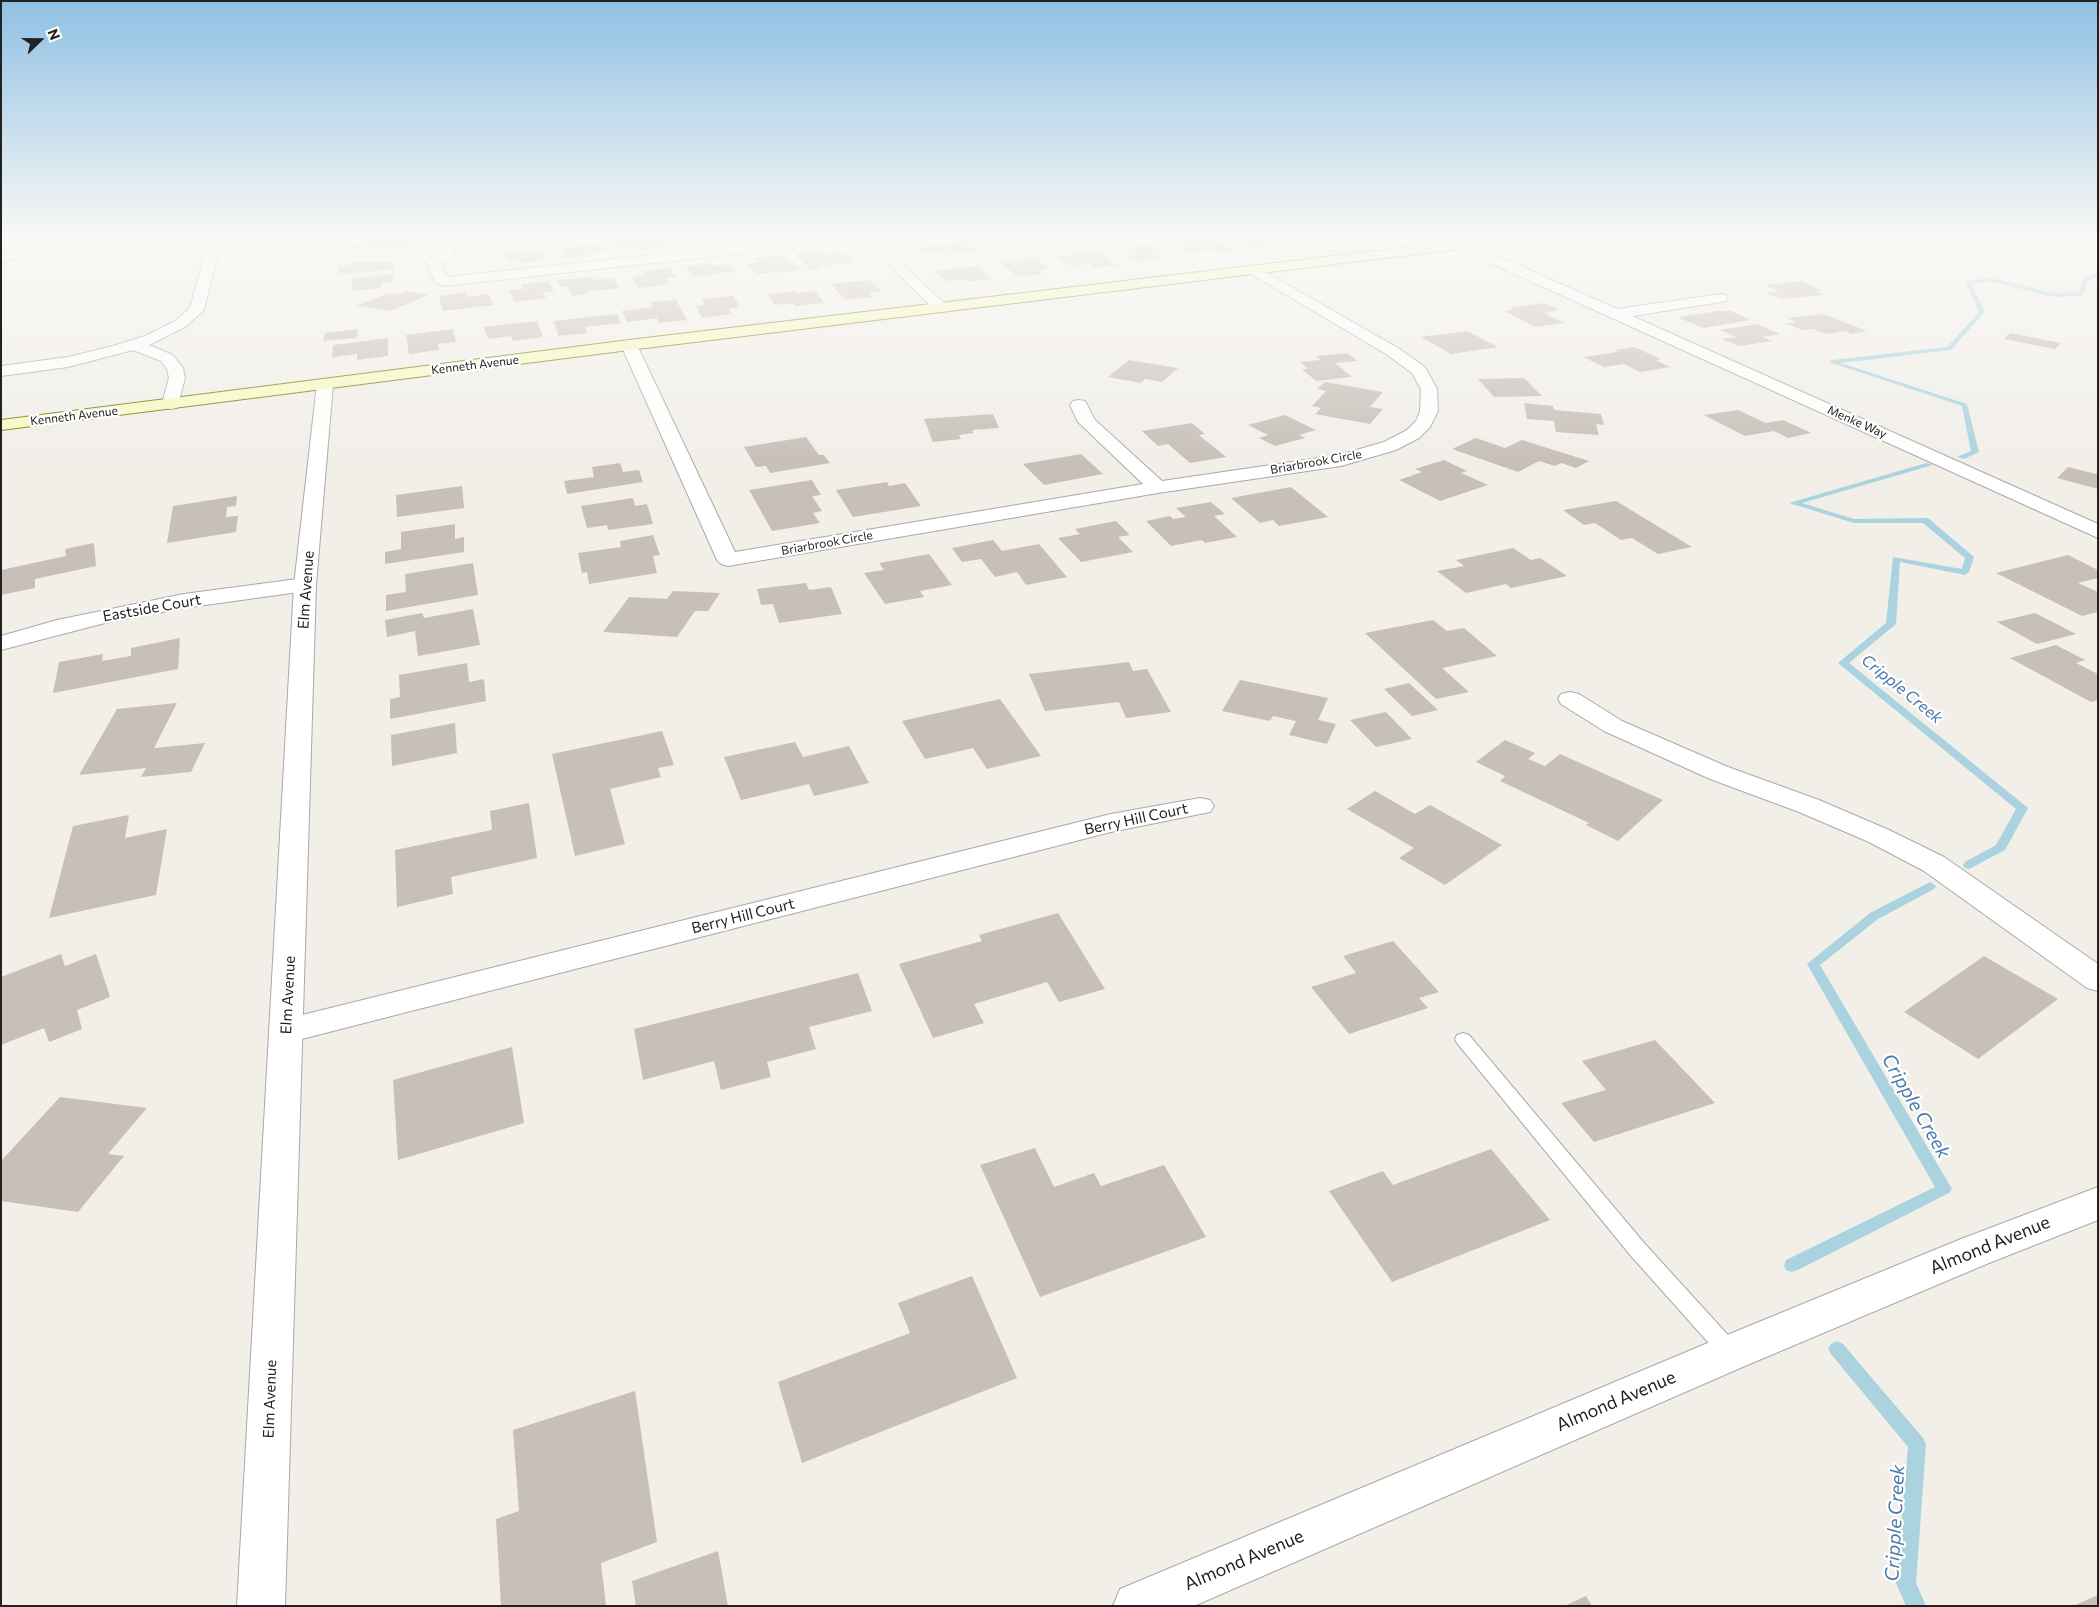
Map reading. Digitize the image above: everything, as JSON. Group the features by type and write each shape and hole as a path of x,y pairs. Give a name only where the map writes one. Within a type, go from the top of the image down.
{"main road":[{"name":"Kenneth Avenue","path":"1,425 629,344 897,313"}],"street":[{"path":"1,371 68,362 134,345 180,324 193,313"},
{"name":"Briarbrook Circle","path":"629,344 728,560 1158,487 1341,460 1390,446 1413,434 1424,423 1430,411 1429,389 1419,370 1392,351 1328,313"},
{"path":"1615,314 1622,313"},
{"name":"Menke Way","path":"1615,314 2098,532"},
{"path":"134,345 160,354 167,358 175,368 177,378 171,404"},
{"name":"Elm Avenue","path":"261,1606 306,585 325,384"},
{"path":"1079,405 1084,418 1089,424 1158,487"},
{"name":"Eastside Court","path":"1,643 109,615 184,601 306,585"},
{"path":"1570,699 1613,726 1719,773 1809,806 1879,836 1934,864 2098,980"},
{"name":"Berry Hill Court","path":"286,1031 1111,823 1200,806"},
{"name":"Almond Avenue","path":"1137,1606 1730,1353 1975,1251 2098,1203"}],"lane":[{"path":"1463,1039 1638,1250 1730,1353"}],"building":[{"path":"623,313 683,313 687,320 659,323 657,318 627,322"},
{"path":"699,313 732,314 702,318"},
{"path":"1509,313 1544,313 1564,323 1535,327"},
{"path":"1704,313 1735,313 1751,320 1703,328 1677,317"},
{"path":"617,314 621,323 585,327 587,333 558,336 554,321"},
{"path":"1823,314 1867,331 1852,334 1845,331 1826,334 1813,329 1803,330 1786,324 1796,322 1787,318"},
{"path":"537,321 543,337 513,341 511,336 488,339 484,327"},
{"path":"1757,324 1780,334 1763,337 1773,341 1739,346 1722,339 1736,337 1720,330"},
{"path":"358,329 357,338 323,341 325,333"},
{"path":"453,329 456,342 438,344 439,350 409,354 406,335"},
{"path":"1467,331 1498,347 1451,354 1421,337"},
{"path":"2010,333 2061,343 2055,349 2004,339"},
{"path":"388,338 388,356 357,360 357,354 332,357 333,345"},
{"path":"1634,347 1661,359 1655,360 1671,367 1640,372 1624,364 1604,367 1583,357 1618,352 1615,350"},
{"path":"1347,353 1358,361 1335,363 1352,377 1316,381 1302,369 1308,369 1300,362 1321,360 1316,356"},
{"path":"1129,360 1178,368 1162,382 1145,379 1141,383 1108,377"},
{"path":"1524,378 1542,396 1494,397 1478,379"},
{"path":"1325,382 1383,392 1370,407 1383,409 1370,424 1315,414 1321,408 1312,406 1326,391 1317,389"},
{"path":"1524,403 1553,406 1554,410 1601,414 1604,425 1596,424 1599,435 1556,432 1554,421 1527,419"},
{"path":"1738,410 1766,423 1783,420 1811,433 1788,438 1774,431 1745,436 1704,415"},
{"path":"993,414 999,428 972,430 974,433 959,435 961,439 933,442 924,419"},
{"path":"1285,415 1316,430 1299,435 1305,438 1275,446 1259,438 1268,435 1248,425"},
{"path":"1192,423 1205,434 1199,435 1226,457 1190,463 1168,444 1158,446 1142,431"},
{"path":"806,437 819,455 824,455 830,463 770,473 766,466 756,467 744,447"},
{"path":"1476,438 1505,448 1522,440 1589,461 1576,468 1561,463 1555,466 1539,461 1518,472 1452,449"},
{"path":"1081,454 1103,474 1044,485 1023,464"},
{"path":"1444,460 1467,471 1461,473 1488,485 1440,501 1399,480 1422,472 1415,469"},
{"path":"620,463 623,472 639,470 643,482 567,494 564,481 594,477 592,467"},
{"path":"2068,467 2096,474 2098,471 2098,489 2057,478"},
{"path":"812,480 821,495 812,496 822,511 813,513 820,523 772,531 749,490"},
{"path":"887,482 889,486 905,483 921,506 853,517 836,490"},
{"path":"462,486 464,508 397,517 396,495"},
{"path":"1291,487 1328,517 1279,526 1273,520 1260,523 1231,498"},
{"path":"237,496 236,506 227,507 226,517 238,516 236,532 167,543 173,506"},
{"path":"633,498 635,506 647,504 653,524 608,530 607,525 587,528 581,506"},
{"path":"1616,501 1692,547 1658,554 1632,538 1621,540 1595,523 1584,525 1563,510"},
{"path":"1211,502 1225,514 1214,516 1237,537 1205,543 1202,540 1171,546 1146,521 1170,516 1173,519 1186,517 1176,508"},
{"path":"1116,521 1130,535 1118,537 1133,552 1081,562 1058,538 1080,534 1075,529"},
{"path":"455,524 455,539 464,537 464,552 385,564 385,552 401,549 401,532"},
{"path":"653,535 660,555 653,556 657,573 589,584 587,572 582,573 578,553 621,547 620,541"},
{"path":"993,540 1002,551 1039,544 1067,577 1026,585 1017,572 995,577 981,559 962,562 952,548"},
{"path":"94,543 96,566 35,579 35,588 1,595 1,570 66,556 65,549"},
{"path":"1513,548 1531,560 1540,558 1567,576 1511,588 1506,584 1466,593 1437,571 1464,566 1456,560"},
{"path":"929,554 952,585 920,591 924,597 885,604 864,573 884,570 879,563"},
{"path":"2068,555 2098,570 2098,578 2078,583 2098,592 2098,612 2082,616 1996,573"},
{"path":"473,563 478,595 386,611 386,595 406,592 405,574"},
{"path":"806,583 809,590 831,587 842,614 779,623 773,604 761,605 757,589"},
{"path":"673,591 720,593 708,611 695,611 677,637 603,632 629,597 667,599"},
{"path":"473,609 480,645 418,656 415,631 387,637 385,620 422,613 424,618"},
{"path":"2035,613 2076,634 2037,644 1997,622"},
{"path":"1433,620 1447,631 1464,628 1497,656 1442,668 1469,692 1436,699 1365,633"},
{"path":"180,638 178,669 53,693 59,662 103,654 102,661 131,656 131,648"},
{"path":"2056,645 2085,660 2076,663 2098,674 2098,700 2091,702 2010,658"},
{"path":"1129,662 1133,671 1147,669 1171,712 1126,718 1119,702 1045,711 1029,674"},
{"path":"467,663 469,682 484,679 486,701 390,719 390,699 400,697 399,675"},
{"path":"1240,680 1328,698 1318,720 1336,724 1327,744 1289,735 1296,721 1273,716 1270,721 1222,711"},
{"path":"1409,683 1438,710 1412,716 1384,689"},
{"path":"1000,699 1041,756 987,769 973,748 925,759 902,721"},
{"path":"177,703 154,748 205,743 191,772 141,777 146,768 79,775 117,709"},
{"path":"1386,712 1412,739 1376,747 1350,720"},
{"path":"455,723 457,753 392,766 391,735"},
{"path":"662,731 674,765 658,768 661,777 610,789 625,844 575,856 552,754"},
{"path":"1505,740 1535,753 1528,759 1545,766 1560,754 1663,800 1618,841 1586,825 1589,823 1500,781 1505,776 1476,762"},
{"path":"795,742 803,757 849,746 869,783 814,796 809,784 741,800 724,757"},
{"path":"1375,791 1415,814 1430,805 1502,845 1445,885 1399,858 1414,848 1347,809"},
{"path":"529,803 537,858 451,877 453,894 397,907 395,850 492,830 490,811"},
{"path":"129,815 125,838 167,829 156,895 49,918 73,826"},
{"path":"1058,913 1105,989 1059,1002 1047,982 974,1004 984,1023 933,1038 899,964 982,941 979,935"},
{"path":"1393,941 1439,992 1419,998 1428,1008 1349,1034 1311,987 1356,973 1343,956"},
{"path":"61,954 65,966 96,954 110,997 77,1010 82,1029 49,1042 44,1028 1,1045 1,977"},
{"path":"1984,956 2058,999 1978,1059 1904,1012"},
{"path":"858,973 872,1011 809,1027 816,1049 767,1062 771,1077 721,1090 714,1061 643,1080 634,1029"},
{"path":"1655,1040 1715,1103 1594,1142 1561,1103 1606,1090 1582,1061"},
{"path":"512,1047 524,1123 398,1160 393,1080"},
{"path":"60,1097 147,1108 108,1154 124,1156 78,1212 1,1201 1,1161"},
{"path":"1035,1148 1054,1187 1094,1173 1101,1186 1164,1165 1206,1237 1040,1297 980,1165"},
{"path":"1491,1149 1550,1220 1392,1282 1329,1191 1383,1171 1393,1185"},
{"path":"972,1276 1017,1378 802,1463 778,1382 910,1333 898,1303"},
{"path":"635,1391 657,1542 601,1563 606,1606 501,1606 496,1519 519,1511 513,1430"},
{"path":"718,1551 728,1606 636,1606 632,1581"},
{"path":"2098,1595 2098,1606 2073,1606"},
{"path":"1586,1596 1592,1606 1564,1606"}],"waterway":[{"name":"Cripple Creek","path":"1961,457 1975,452 1965,405 1832,362 1949,349 1981,313"},
{"name":"Cripple Creek","path":"1929,465 1793,503 1854,521 1925,520 1970,557 1965,572 1896,559 1891,624 1843,663 2022,808 2001,847 1969,865"},
{"name":"Cripple Creek","path":"1792,1265 1944,1189 1813,964 1874,916 1930,886"},
{"name":"Cripple Creek","path":"1837,1349 1917,1444 1906,1583 1916,1606"}]}
